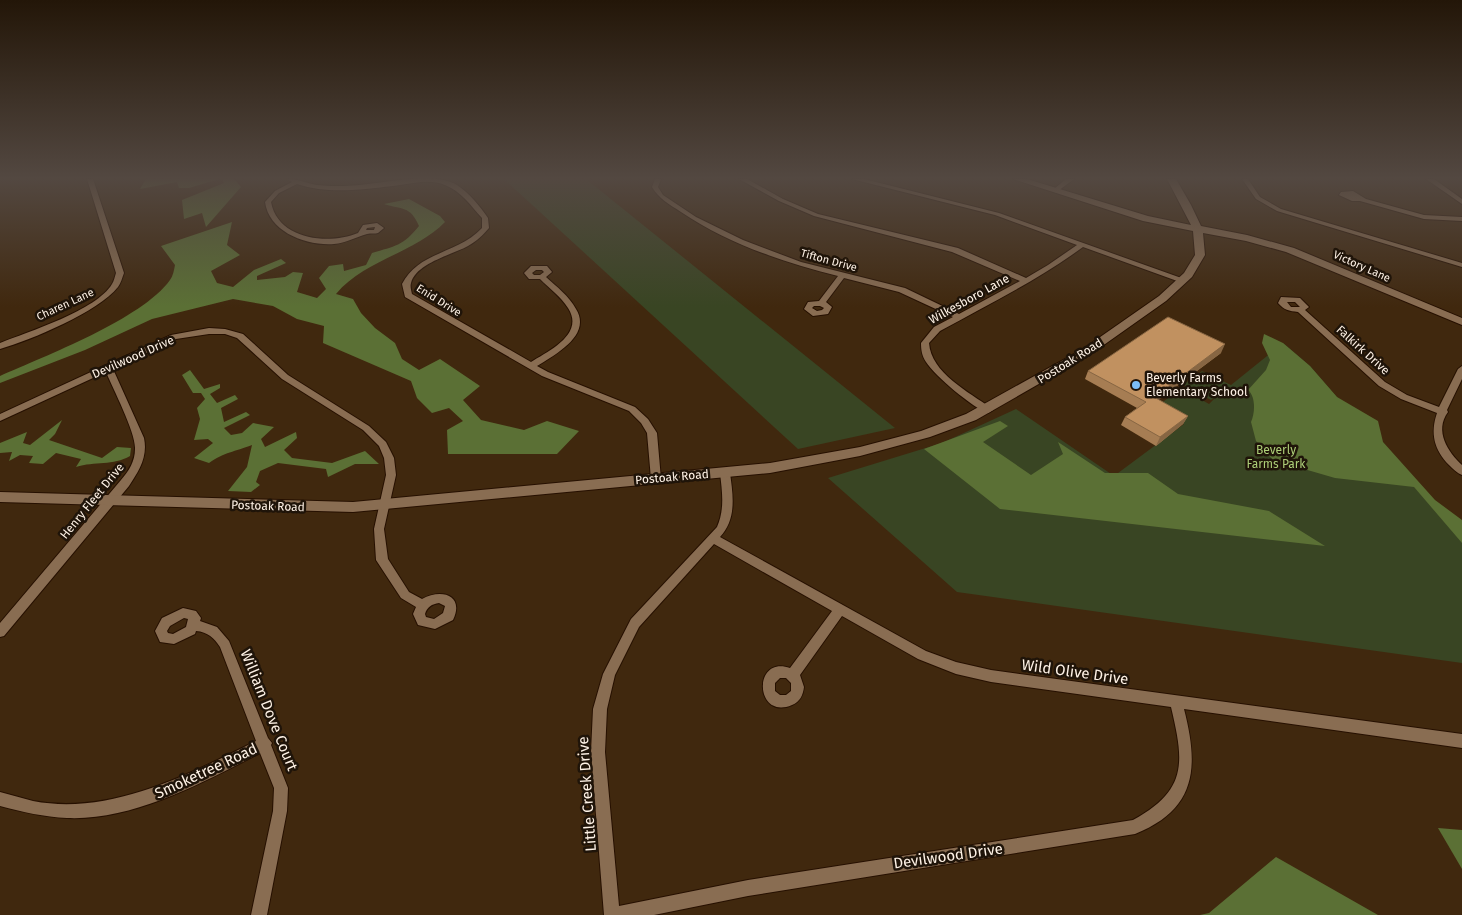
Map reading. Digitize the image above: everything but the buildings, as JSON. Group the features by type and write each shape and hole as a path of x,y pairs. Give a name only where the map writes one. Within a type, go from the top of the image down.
{"street":[{"name":"Charen Lane","path":"0,346 87,308 107,296 118,283 120,273 104,222"},
{"path":"278,222 281,226 312,240 342,240 364,233"},
{"name":"Enid Drive","path":"485,222 485,228 475,239 413,272 407,279 405,290 412,299 530,366 562,382 617,402 639,415 652,433 656,479"},
{"name":"Tifton Drive","path":"700,222 708,227 773,255 842,276 902,290 960,317"},
{"path":"846,222 958,251 1027,281"},
{"path":"1018,222 1183,280"},
{"name":"Victory Lane","path":"1163,222 1247,238 1299,253 1462,322"},
{"name":"Postoak Road","path":"0,497 328,508 384,505 770,468 868,450 950,426 988,410 1136,320 1183,280 1197,263 1200,256 1200,242 1193,222"},
{"path":"1318,222 1462,265"},
{"name":"Wilkesboro Lane","path":"988,410 938,372 925,354 924,349 928,338 937,329 1051,267 1083,244"},
{"path":"821,303 842,276"},
{"path":"530,366 562,346 576,328 577,320 572,308 542,277"},
{"name":"Falkirk Drive","path":"1300,310 1382,384 1404,397 1443,412"},
{"name":"Devilwood Drive","path":"0,418 166,340 183,335 218,331 240,336 291,381 378,437 387,450 391,466 378,540 382,560 405,595 423,606"},
{"name":"Henry Fleet Drive","path":"0,632 110,501 129,477 138,461 141,449 139,438 108,367"},
{"path":"1462,368 1436,428 1437,440 1446,456 1462,471"},
{"name":"Little Creek Drive","path":"613,915 598,752 603,692 608,674 635,623 650,604 714,539 726,519 728,511 725,473"},
{"name":"Wild Olive Drive","path":"714,539 922,655 956,668 991,676 1462,741"},
{"path":"792,676 840,610"},
{"name":"William Dove Court","path":"194,626 210,628 218,634 225,645 280,779 281,799 259,915"},
{"name":"Devilwood Drive","path":"613,915 748,888 1135,827 1156,817 1170,804 1184,778 1187,755 1186,742 1176,702"},
{"name":"Smoketree Road","path":"0,799 21,807 47,811 74,811 112,807 160,794 184,784 264,743"}],"green space":[{"path":"204,222 211,222 206,227"},
{"path":"232,222 227,245 240,255 211,271 217,283 233,287 254,270 281,259 286,263 257,276 257,280 285,277 293,272 303,273 297,292 317,298 326,289 319,278 329,266 343,264 344,271 366,265 372,253 398,244 408,238 419,226 417,222 445,222 419,242 375,264 347,282 336,294 353,299 361,313 375,328 395,343 402,359 419,370 440,359 480,386 463,400 481,420 524,430 547,421 579,431 557,454 448,454 447,430 463,421 449,408 432,413 417,398 411,381 323,343 324,326 297,319 273,306 233,299 152,319 85,350 0,383 0,376 91,335 138,309 157,295 171,278 175,265 161,246"},
{"path":"550,222 639,222 895,428 798,449"},
{"name":"Beverly Farms Park","path":"1264,334 1283,343 1310,366 1337,397 1378,421 1383,442 1435,500 1462,520 1462,543 1414,487 1335,478 1273,460 1256,441 1251,422 1254,401 1248,390 1266,370 1270,360 1262,343"},
{"name":"Beverly Farms Park","path":"1283,343 1310,366 1462,542 1462,663 957,592 828,478 942,443 1016,409 1114,476 1184,424 1155,408 1181,388 1209,404 1215,398 1211,400 1183,385 1192,378 1221,393 1193,378 1202,371 1231,385"},
{"path":"190,370 204,389 220,384 220,388 210,394 217,403 235,395 238,399 221,408 224,422 246,412 250,415 224,428 231,435 242,433 253,423 274,427 261,439 265,447 296,432 297,438 284,450 292,458 332,463 365,451 379,464 355,464 328,477 326,469 278,463 260,471 256,482 260,485 251,492 228,491 247,467 252,445 225,454 209,463 194,458 213,443 208,439 194,440 200,419 197,408 205,399 201,393 193,393 182,375"},
{"path":"62,420 55,434 49,440 102,458 117,447 131,448 130,456 117,461 76,467 81,459 56,453 43,464 29,463 33,456 20,455 9,461 12,452 0,453 0,443 27,432 23,443 30,445"},
{"path":"1000,421 1008,426 983,442 1031,475 1063,454 1058,442 1105,473 1148,473 1178,494 1269,511 1325,546 1000,509 924,449"},
{"path":"1438,828 1462,830 1462,869"},
{"path":"1276,857 1378,915 1200,915 1209,913"}],"place":[{"name":"Beverly Farms Elementary School","path":"1136,385"}]}
